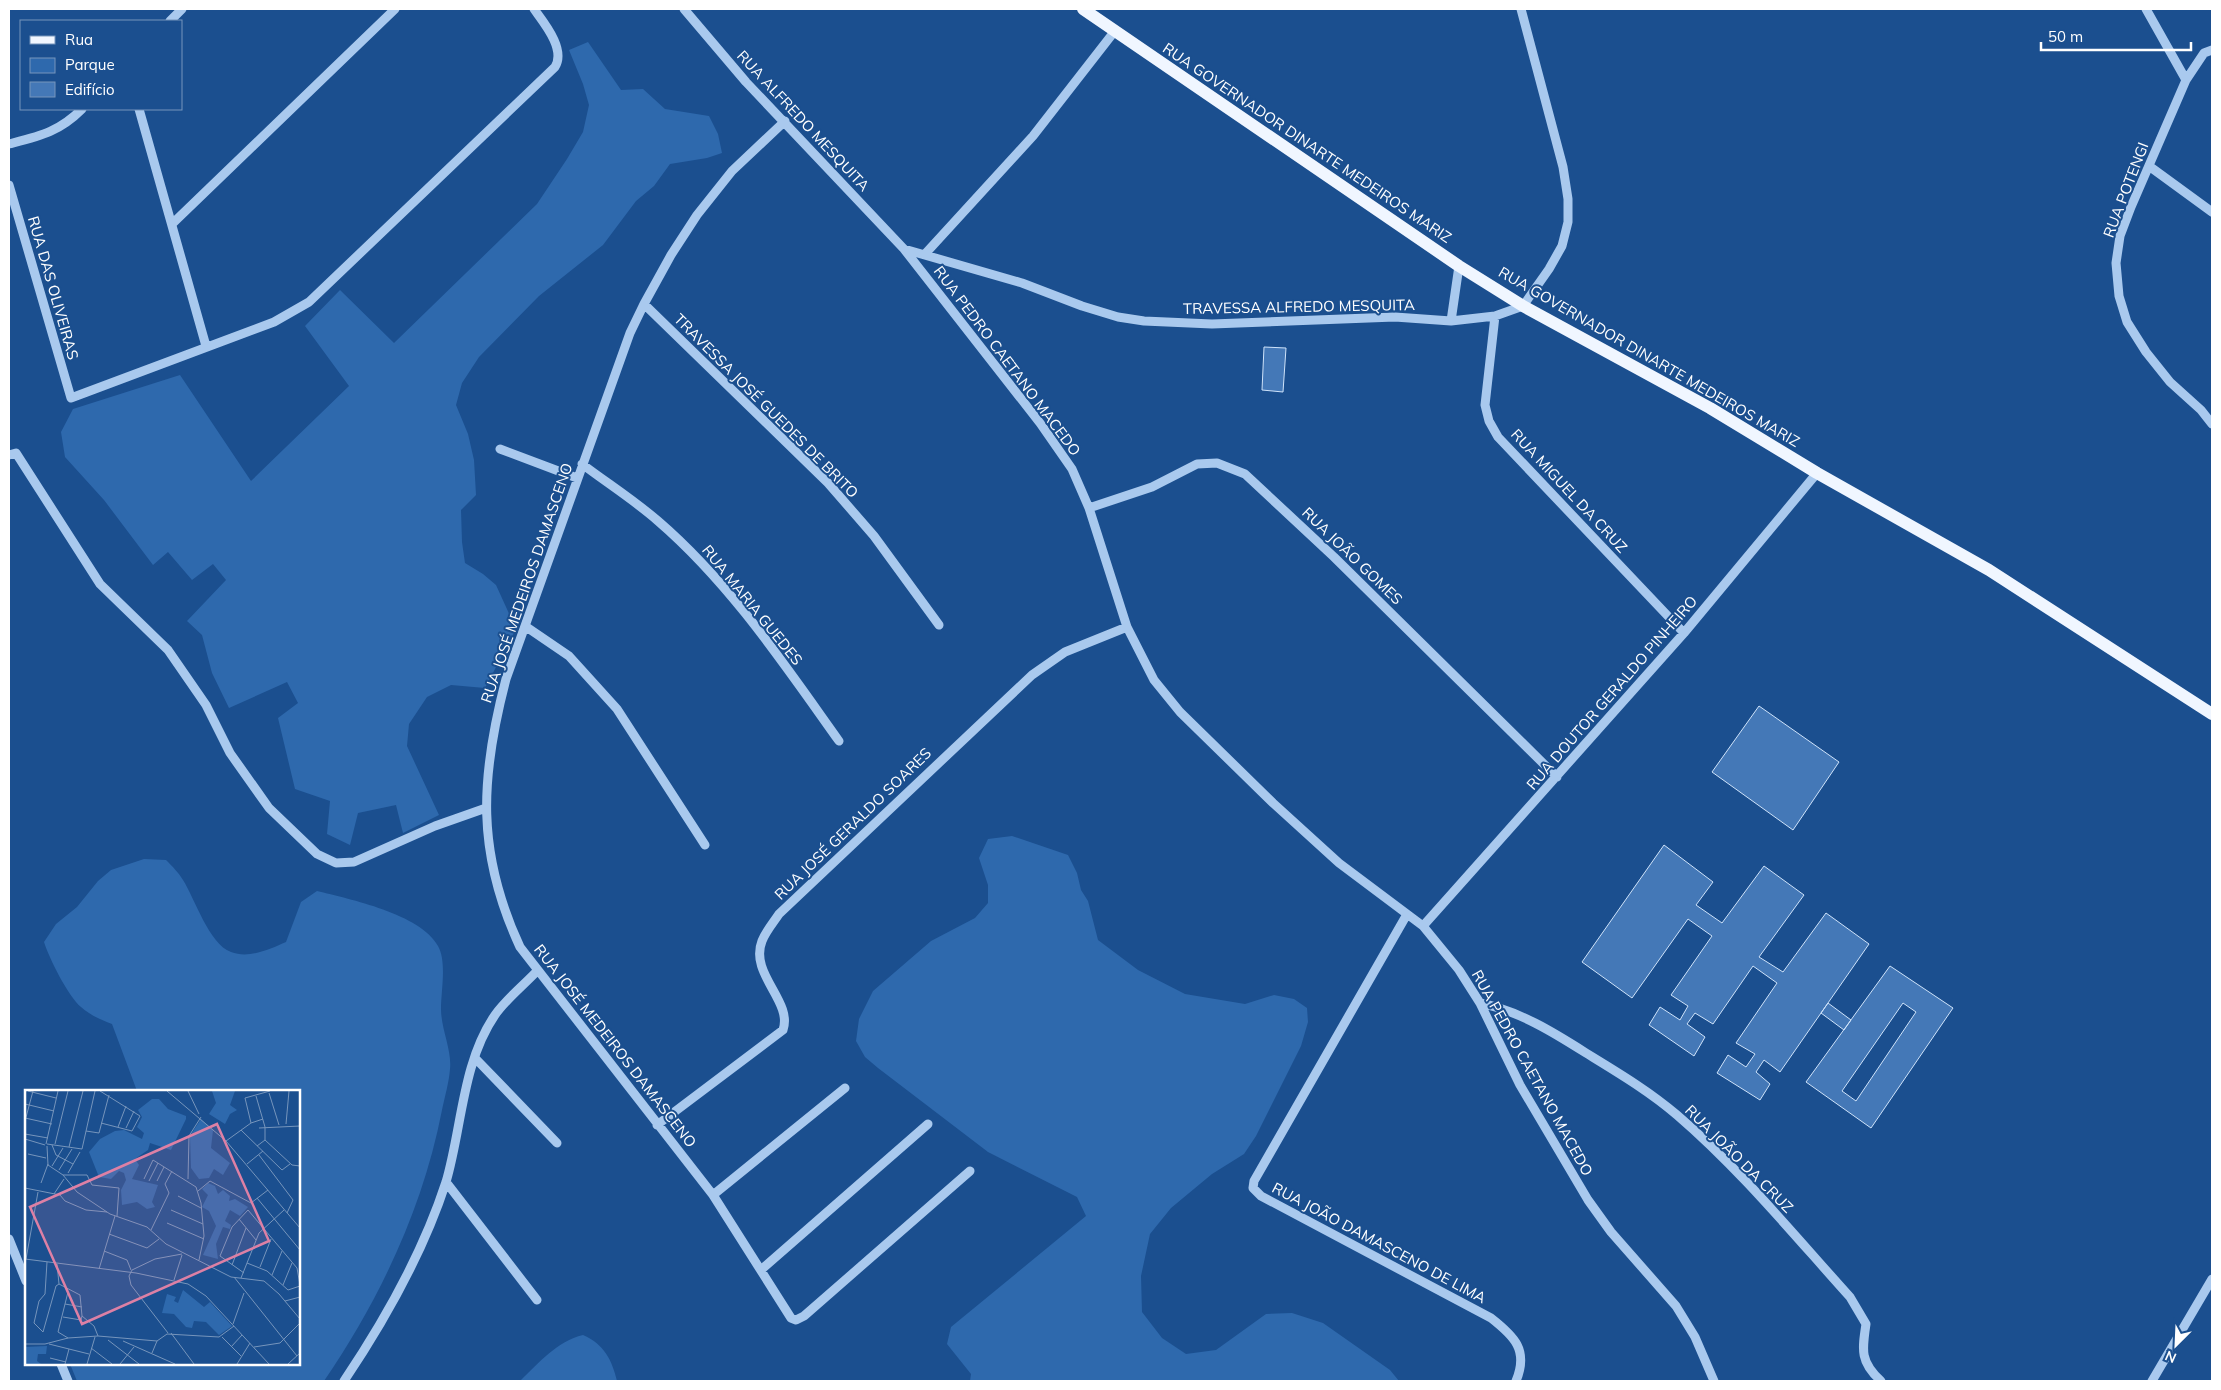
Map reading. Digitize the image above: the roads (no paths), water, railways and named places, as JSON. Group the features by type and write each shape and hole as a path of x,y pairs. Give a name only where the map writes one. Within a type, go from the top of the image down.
{"main road":[{"name":"RUA GOVERNADOR DINARTE MEDEIROS MARIZ","path":"1083,9 1114,32 1460,266 1523,306 1710,408 1817,473 1989,570 2212,712"}],"street":[{"path":"171,20 182,9"},
{"path":"172,224 395,9"},
{"path":"139,110 206,346 274,322 309,302 554,67 558,60 557,47 534,9"},
{"name":"RUA ALFREDO MESQUITA","path":"684,9 708,39 904,249"},
{"path":"1521,9 1563,167 1568,199 1568,222 1562,246 1549,269 1523,306"},
{"path":"2146,9 2186,80"},
{"path":"925,254 1033,136 1114,32"},
{"name":"RUA POTENGI","path":"2212,50 2204,53 2186,80 2120,236 2116,263 2119,296 2127,322 2146,352 2170,382 2201,410 2212,424"},
{"path":"9,144 55,131 64,126 81,110"},
{"name":"RUA JOSÉ MEDEIROS DAMASCENO","path":"785,121 732,171 697,215 671,255 630,333 506,680 493,730 486,780 486,808 490,853 504,911 520,947 713,1195 792,1318 796,1320 804,1316 970,1172"},
{"path":"2149,166 2212,212"},
{"name":"RUA DAS OLIVEIRAS","path":"9,185 71,398 206,346"},
{"name":"TRAVESSA ALFREDO MESQUITA","path":"904,249 1022,283 1082,306 1118,317 1144,321 1212,324 1396,318 1451,321 1495,316 1523,306"},
{"name":"RUA PEDRO CAETANO MACEDO","path":"904,249 1040,423 1072,469 1089,508 1128,627 1154,680 1180,712 1273,803 1331,856 1406,916 1423,926 1458,970 1480,1003 1520,1085 1588,1200 1611,1232 1676,1306 1696,1337 1714,1381"},
{"path":"1451,321 1460,266"},
{"name":"TRAVESSA JOSÉ GUEDES DE BRITO","path":"644,304 828,483 874,536 939,625"},
{"name":"RUA MIGUEL DA CRUZ","path":"1495,316 1485,404 1489,421 1498,437 1684,633"},
{"path":"500,449 578,478"},
{"path":"9,455 16,453 100,584 168,650 206,706 230,753 269,808 317,854 336,863 354,862 435,826 486,808"},
{"name":"RUA MARIA GUEDES","path":"582,464 658,521 703,564 787,668 839,741"},
{"name":"RUA JOÃO GOMES","path":"1089,508 1152,487 1197,464 1217,464 1245,474 1334,557 1557,777"},
{"name":"RUA DOUTOR GERALDO PINHEIRO","path":"1423,926 1684,633 1817,473"},
{"path":"525,626 569,656 617,709 705,845"},
{"name":"RUA JOSÉ GERALDO SOARES","path":"658,1125 782,1030 785,1022 784,1013 761,967 759,956 761,942 779,914 1032,675 1065,652 1128,627"},
{"name":"RUA JOÃO DAMASCENO DE LIMA","path":"1406,916 1254,1181 1254,1188 1261,1196 1491,1318 1514,1338 1522,1355 1516,1381"},
{"path":"344,1381 377,1332 398,1293 446,1182 475,1058 495,1015 537,971"},
{"name":"RUA JOÃO DA CRUZ","path":"1480,1003 1501,1007 1598,1061 1676,1114 1718,1153 1850,1297 1866,1324 1862,1342 1864,1360 1881,1381"},
{"path":"475,1058 557,1143"},
{"path":"713,1195 845,1088"},
{"path":"762,1269 928,1124"},
{"path":"446,1182 537,1300"},
{"path":"9,1239 25,1279"},
{"path":"2152,1381 2212,1279"},
{"path":"61,1365 68,1381"}]}
